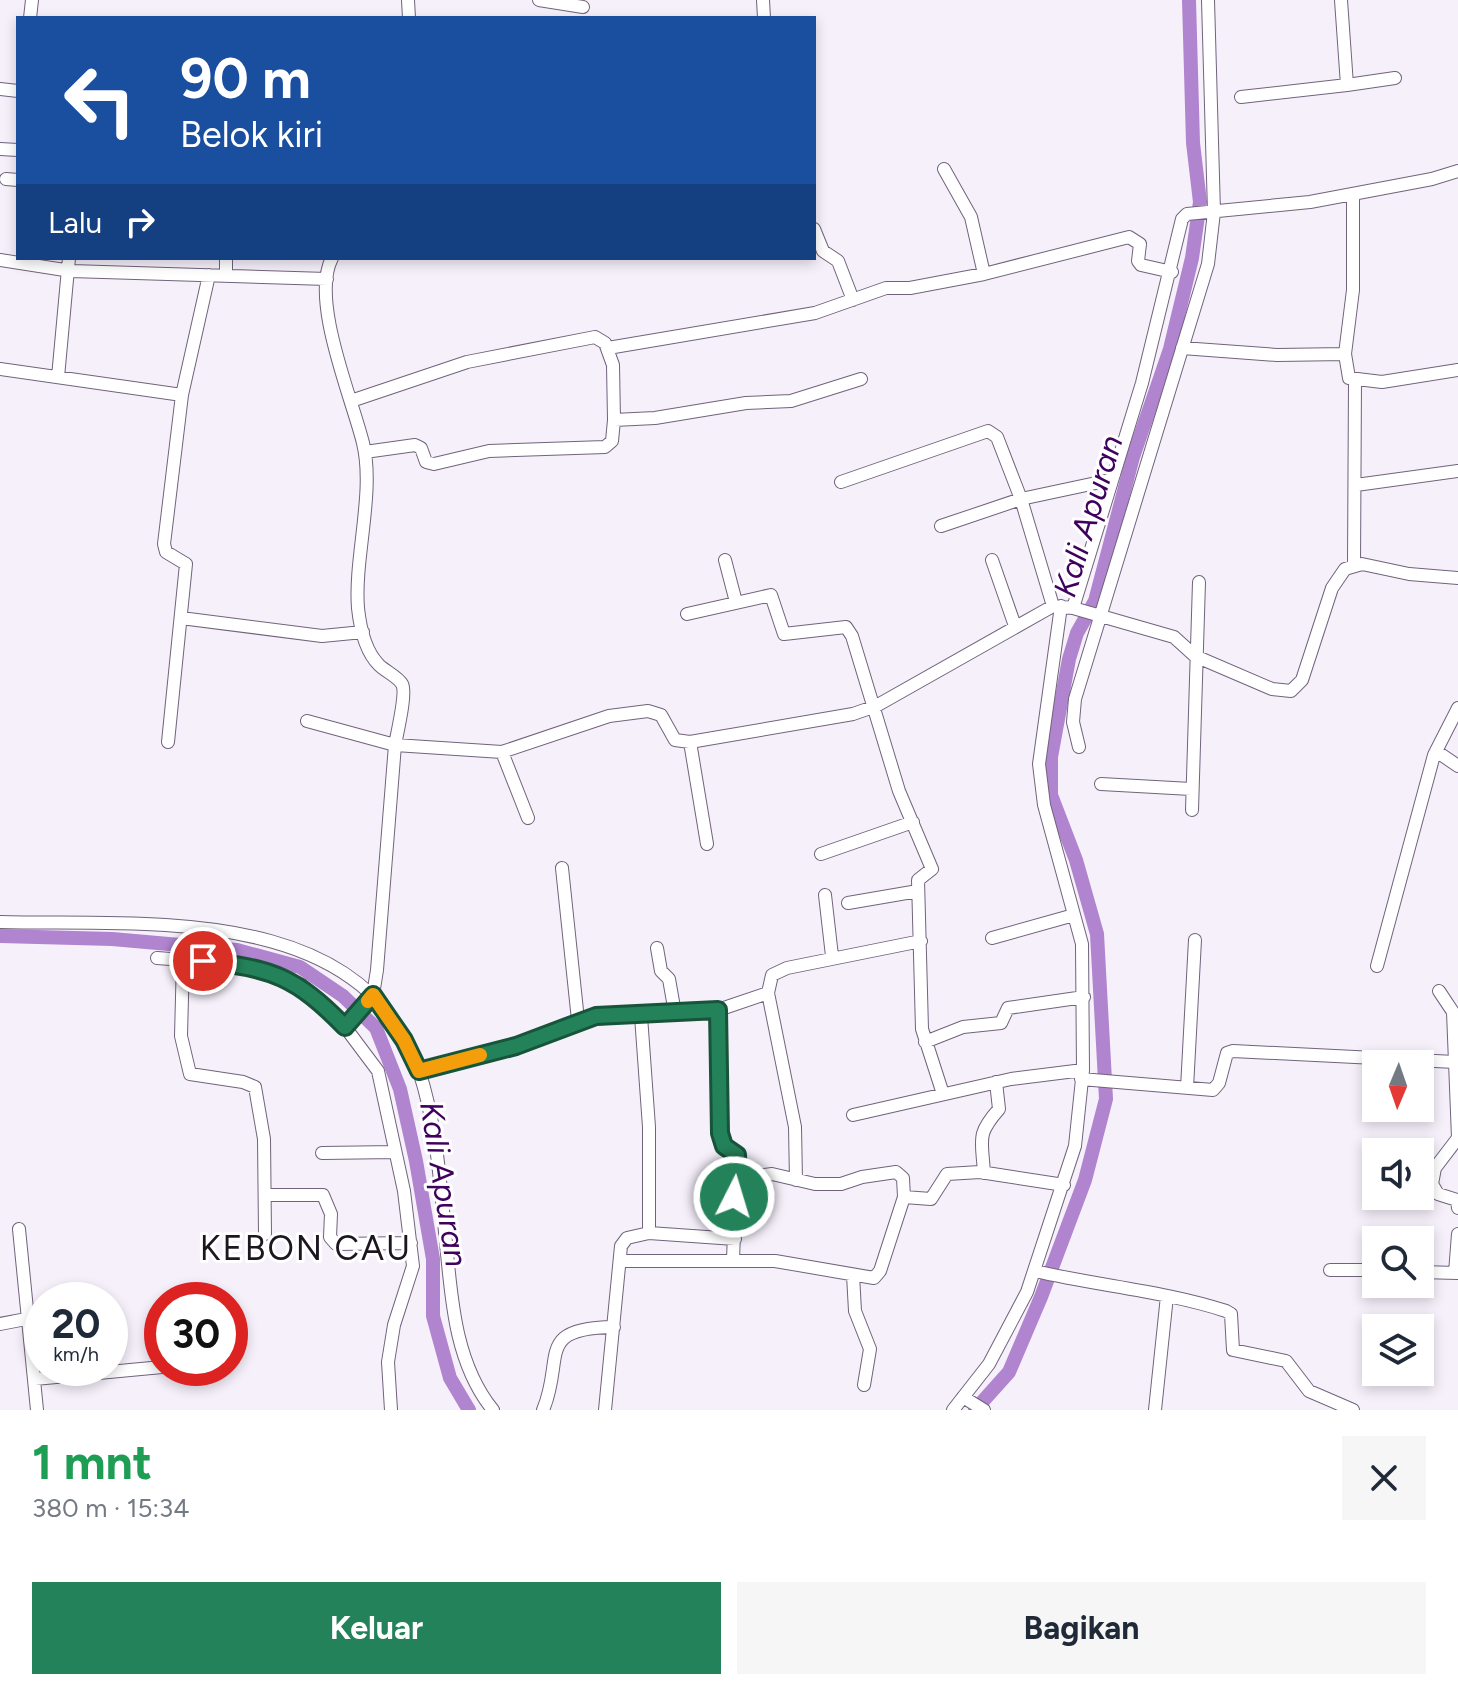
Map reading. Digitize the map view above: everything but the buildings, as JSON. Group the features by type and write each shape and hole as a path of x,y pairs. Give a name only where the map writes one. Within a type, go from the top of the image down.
{"street":[{"path":"539,0 584,8"},
{"path":"1079,747 1073,710 1096,615 1208,264 1211,212 1208,0"},
{"path":"1341,0 1347,85"},
{"path":"1241,97 1395,78"},
{"path":"944,169 971,217 984,274"},
{"path":"953,1410 966,1399 1006,1335 1039,1272 1075,1146 1084,1077 1082,944 1044,805 1039,764 1066,607 1094,549 1110,480 1142,383 1172,272 1180,223 1187,214 1353,194 1458,171"},
{"path":"1353,194 1353,290 1345,354 1348,376 1355,381 1382,382 1458,370"},
{"path":"816,234 823,251 838,261 853,300"},
{"path":"608,348 791,318 886,288 910,288 984,274 1129,237 1140,244 1138,261 1141,265 1172,272"},
{"path":"0,260 226,276 327,279"},
{"path":"226,260 226,276"},
{"path":"332,260 327,279 331,328 365,452 364,535 358,606 363,632 377,663 402,684 405,695 395,745 380,955 369,1000 348,1023"},
{"path":"58,377 67,264"},
{"path":"168,742 186,564 166,552 164,544 182,395 209,275"},
{"path":"351,401 505,353 595,337 608,348 613,365 612,441 605,447 489,451 434,464 426,462 415,445 365,452"},
{"path":"1182,348 1277,355 1345,354"},
{"path":"0,369 182,395"},
{"path":"614,420 655,418 746,403 791,401 861,379"},
{"path":"1354,565 1355,381"},
{"path":"841,482 988,431 997,437 1066,607"},
{"path":"1356,485 1458,471"},
{"path":"941,526 1021,499 1110,480"},
{"path":"725,560 736,602"},
{"path":"992,560 1015,626"},
{"path":"307,721 395,745 502,752 609,716 648,711 661,715 678,742 690,742 853,714 876,706 1015,626 1066,607 1174,637 1195,656 1272,689 1294,690 1302,680 1332,588 1345,569 1354,565 1458,578"},
{"path":"1192,810 1199,582"},
{"path":"687,614 771,595 783,632 788,636 848,629 876,706 899,791 932,869 919,877 918,891 925,1042 943,1094"},
{"path":"181,618 322,636 363,632"},
{"path":"1377,966 1436,751 1458,708"},
{"path":"690,742 707,844"},
{"path":"1436,751 1458,766"},
{"path":"502,752 528,818"},
{"path":"1101,784 1191,789"},
{"path":"821,854 913,822"},
{"path":"562,868 578,1020"},
{"path":"848,903 918,891"},
{"path":"825,895 832,956"},
{"path":"992,938 1074,915"},
{"path":"0,922 137,924 239,934 296,949 369,1000 404,1040 419,1071 439,1169 456,1326 469,1370 493,1410"},
{"path":"1187,1088 1195,940"},
{"path":"796,1180 795,1127 768,993 772,975 832,956 921,941"},
{"path":"657,948 661,971 669,979 675,1013"},
{"path":"157,958 224,963 283,977 316,997 348,1023 378,1071 411,1243 412,1277 394,1325 388,1362 391,1410"},
{"path":"183,959 181,1036 187,1068 195,1077 243,1082 255,1087 261,1111 267,1195 265,1234"},
{"path":"1439,991 1453,1012 1458,1138 1435,1168 1432,1184 1438,1194 1457,1200 1458,1208"},
{"path":"419,1071 516,1046 578,1020 718,1010 768,993"},
{"path":"925,1042 963,1027 1001,1023 1008,1008 1084,997"},
{"path":"718,1010 720,1133 724,1146 737,1155 738,1178 733,1191 733,1259"},
{"path":"641,1016 649,1127 649,1233"},
{"path":"853,1115 996,1082 1084,1077 1119,1083 1216,1087 1227,1053 1233,1051 1455,1062"},
{"path":"984,1173 984,1124 999,1109 996,1082"},
{"path":"322,1153 395,1152"},
{"path":"621,1261 775,1261 853,1275 877,1275 904,1197 903,1178 896,1172 862,1177 845,1184 815,1184 772,1174 738,1178"},
{"path":"904,1197 928,1200 951,1172 984,1173 1064,1185"},
{"path":"267,1195 323,1195 331,1214 330,1237 336,1244 411,1243"},
{"path":"19,1229 24,1293"},
{"path":"605,1410 624,1241 649,1233 735,1239"},
{"path":"1434,1272 1457,1273 1458,1234"},
{"path":"1330,1270 1362,1270"},
{"path":"1039,1272 1077,1282 1167,1296 1226,1311 1231,1314 1233,1350 1286,1361 1309,1391 1353,1410"},
{"path":"853,1275 855,1311 870,1349 864,1385"},
{"path":"1155,1410 1167,1296"},
{"path":"0,1324 24,1319"},
{"path":"543,1410 552,1366 564,1337 578,1328 614,1327"},
{"path":"35,1386 37,1410"},
{"path":"966,1399 984,1410"}],"waterway":[{"name":"Kali Apuran","path":"975,1410 1009,1372 1041,1297 1085,1180 1106,1099 1097,934 1076,860 1051,795 1051,757 1069,659 1077,633 1095,601 1133,457 1170,349 1192,258 1200,202 1193,143 1189,0"},
{"name":"Kali Apuran","path":"0,936 112,939 237,950 300,967 343,996 376,1028 400,1089 416,1161 433,1259 433,1316 450,1378 469,1410"}],"slow traffic":[{"path":"368,1001 373,995 404,1040 419,1071 480,1055"}],"district":[{"name":"KEBON CAU","path":"306,1248"}],"route":[{"path":"203,961 283,977 302,985 345,1027 373,995 404,1040 419,1071 516,1046 578,1020 596,1016 718,1010 720,1133 724,1146 737,1155 738,1178 734,1185 734,1197"}]}
